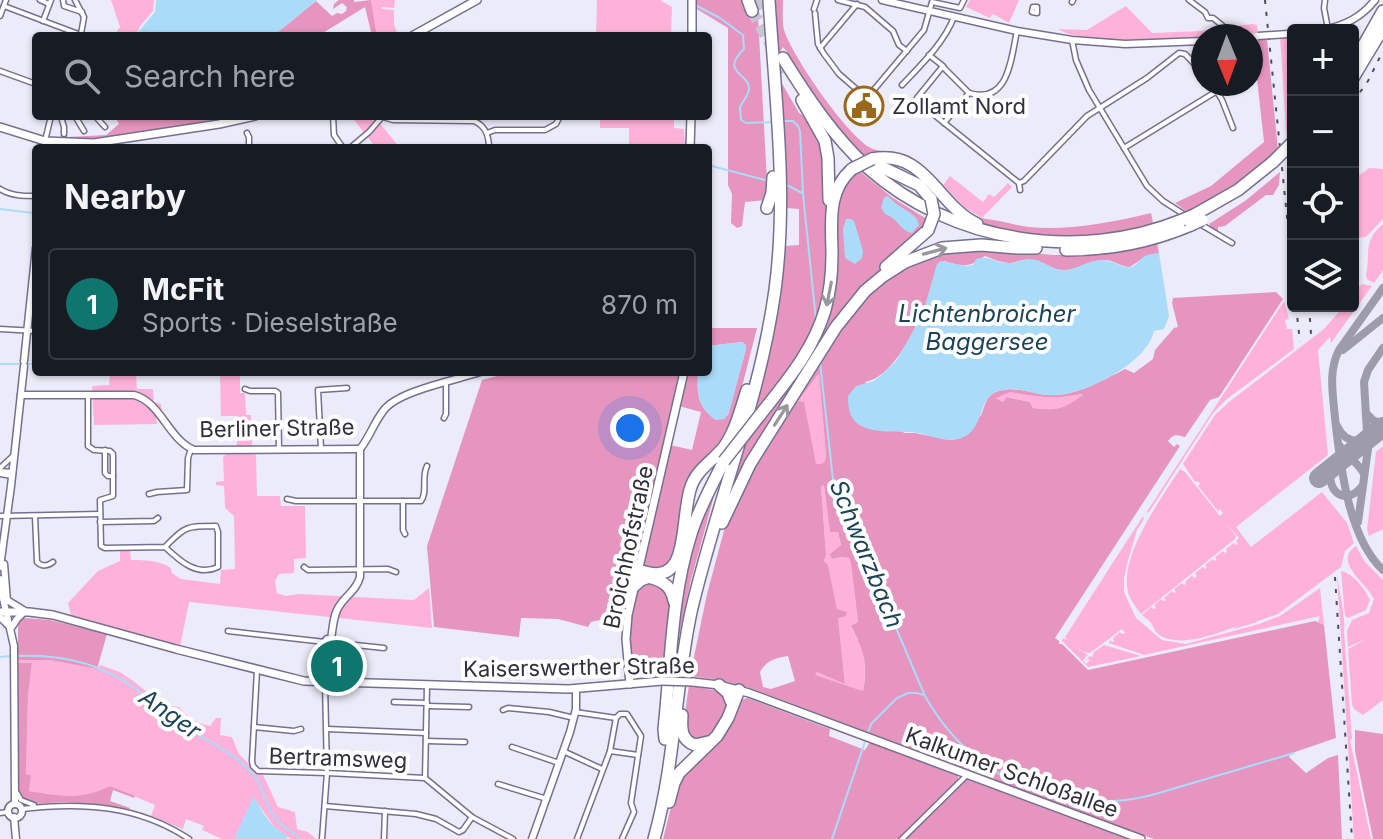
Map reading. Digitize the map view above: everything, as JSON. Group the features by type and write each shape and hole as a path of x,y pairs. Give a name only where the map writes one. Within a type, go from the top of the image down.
{"highway":[{"path":"762,0 773,121"},
{"path":"654,839 665,788 683,653 699,583 761,363 772,311 779,256 769,0"},
{"path":"1359,53 1383,11"},
{"path":"1359,68 1383,28"},
{"path":"783,58 841,140 868,168 928,209 961,223 998,235 1078,242 1110,239 1192,220"},
{"path":"785,72 823,135 827,149 828,213 831,223"},
{"path":"806,106 850,158 904,201 960,229 1036,248"},
{"path":"722,523 750,464 863,288 928,230 934,214 931,199 919,185 877,166 841,140"},
{"path":"1274,166 1287,150"},
{"path":"849,310 883,276 929,252 968,245 1061,250 1102,248 1153,238 1192,220 1287,157"},
{"path":"683,532 695,502 794,373 817,334 832,276 832,203 842,180 852,169 872,159 892,158 908,162 924,174 949,204 971,221 996,231 1047,241"},
{"path":"767,208 776,184"},
{"path":"647,839 687,609 762,331 771,267 776,184"},
{"path":"640,577 670,569 678,559 691,486 698,472 727,441 747,388"},
{"path":"668,806 692,643 742,430"},
{"path":"665,739 674,618 682,571 692,533 724,461"},
{"path":"640,577 663,582 671,590 674,618"},
{"path":"679,683 692,643"},
{"path":"719,685 728,693 738,695"},
{"path":"682,713 684,738 692,744 702,745 716,734 738,695"},
{"path":"660,839 679,773 717,736 738,695"}],"main road":[{"path":"419,32 477,0"},
{"path":"692,3 692,32"},
{"path":"0,128 45,144 79,144 237,120"},
{"path":"690,144 691,120"},
{"name":"Broichhofstraße","path":"630,684 627,623 640,577 683,376"},
{"name":"Kaiserswerther Straße","path":"2,614 25,611 53,615 302,681 576,689 662,681 719,685"},
{"path":"627,658 638,677 652,682"},
{"path":"615,685 623,677 627,658"},
{"name":"Kalkumer Schloßallee","path":"738,695 867,738 1141,839"}],"street":[{"path":"40,0 50,2 43,21"},
{"path":"63,0 64,6 82,12"},
{"path":"75,0 85,21 81,32"},
{"path":"817,0 814,11 820,48 839,74 877,107 870,116"},
{"path":"838,0 865,7 893,31 899,45 907,51"},
{"path":"882,0 1017,31 1072,40 1137,44 1191,42"},
{"path":"867,98 926,27 932,2 960,8 964,0"},
{"path":"1036,0 1036,7"},
{"path":"1189,0 1208,18 1220,24"},
{"path":"1325,0 1325,24"},
{"path":"1344,24 1357,18 1375,0"},
{"path":"0,16 5,3 72,32"},
{"path":"820,48 857,4"},
{"path":"902,85 929,55 954,17"},
{"path":"929,55 969,93 992,94 1006,78 1017,31"},
{"path":"1263,36 1287,34"},
{"path":"1072,40 1082,73 1099,107 1147,186 1163,201 1232,243"},
{"path":"1074,50 1086,41"},
{"path":"1019,183 1099,107 1142,81 1179,53 1191,60"},
{"path":"943,66 914,104 922,105 1019,183 1020,190"},
{"path":"0,71 32,83"},
{"path":"944,123 969,93"},
{"path":"1124,148 1209,96"},
{"path":"1219,96 1233,128"},
{"path":"45,144 56,120"},
{"path":"60,120 64,134"},
{"path":"77,120 84,131"},
{"path":"99,120 105,127"},
{"path":"333,120 334,135 340,144"},
{"path":"355,144 379,120"},
{"path":"471,120 480,124 487,133 488,144"},
{"path":"487,133 495,130 549,129 558,120"},
{"path":"247,133 249,144"},
{"path":"0,189 17,196 32,196"},
{"path":"0,567 4,516 13,474 32,284"},
{"path":"0,329 32,331"},
{"name":"Berliner Straße","path":"21,395 141,397 191,449 360,449 390,404 401,397 468,376"},
{"path":"444,418 446,383"},
{"path":"321,449 318,390 347,388"},
{"path":"245,389 278,393 279,450"},
{"path":"88,396 88,446 94,450 105,450 105,473 113,476 113,497 101,499 100,544 103,548 165,547 186,566 217,569 217,526 186,528 165,547"},
{"path":"149,494 187,490 188,455 191,449"},
{"path":"322,839 327,773 324,674 338,607 357,587 360,569 360,449"},
{"path":"13,474 0,471 15,454"},
{"path":"287,499 418,501 423,499 424,470 427,466"},
{"path":"403,501 405,534"},
{"path":"4,516 100,514"},
{"path":"4,516 2,614 11,629 14,657 17,793 19,799 32,805 48,806"},
{"path":"35,516 37,562 42,565 53,562"},
{"path":"100,522 154,521 158,518"},
{"path":"304,567 308,570 396,572"},
{"path":"0,579 3,598"},
{"path":"3,598 25,611 11,629"},
{"path":"228,631 384,648"},
{"name":"Bertramsweg","path":"257,670 252,763 258,771 425,778"},
{"path":"427,686 425,778 472,817 513,839"},
{"path":"532,839 574,715 576,689"},
{"path":"394,702 469,707"},
{"path":"503,710 616,718"},
{"path":"577,839 610,751 616,718 627,714 640,734 631,803 634,812 622,839"},
{"path":"254,727 301,729"},
{"path":"327,729 426,733"},
{"path":"426,741 465,742"},
{"path":"512,747 559,763"},
{"path":"563,751 602,769"},
{"path":"610,751 638,755"},
{"path":"15,804 16,758"},
{"path":"902,839 967,775"},
{"path":"498,784 547,799"},
{"path":"15,804 22,809"},
{"path":"15,804 11,805 16,838"},
{"path":"22,809 80,805 118,810 152,820 189,839"},
{"path":"325,806 423,815 459,832 472,817"},
{"path":"0,813 13,815 22,813 22,809"},
{"path":"384,839 385,811"}],"shaded area":[{"path":"111,0 154,0 153,11 137,32 117,32 120,27"},
{"path":"339,0 371,0 376,32 371,32 365,7 324,32 278,32 316,1 332,16 346,11 347,7 342,3 333,9"},
{"path":"371,0 395,0 394,8 382,9 394,10 397,32 376,32"},
{"path":"597,0 660,0 672,7 671,32 596,32"},
{"path":"695,0 744,0 749,16 758,16 768,200 745,202 742,226 737,228 731,223 732,194 728,185 728,28 695,8"},
{"path":"774,0 783,0 784,30 798,58 849,129 871,148 910,156 972,214 1025,227 1044,228 1091,225 1151,213 1153,223 1107,234 1083,236 1030,234 1000,229 974,219 922,168 866,157 835,127 785,55 788,53 783,47 777,56"},
{"path":"970,0 1019,0 1009,23 993,14 990,18 966,7"},
{"path":"1126,6 1152,33 1191,31 1191,39 1106,39 1070,34 1058,29 1087,30"},
{"path":"1287,35 1287,144 1280,36"},
{"path":"1263,39 1267,39 1278,150 1248,178 1194,210 1186,211 1175,203 1211,186 1264,142 1259,96 1263,96"},
{"path":"780,80 799,113 813,122 823,141 828,266 821,313 802,356 752,418 773,333 785,246 799,245 799,209 786,208"},
{"path":"117,120 212,120 103,139 63,138 63,135 106,135 119,124"},
{"path":"354,120 377,120 397,144 373,144"},
{"path":"600,120 674,120 674,128 684,129 685,144 629,144 629,128 600,128"},
{"path":"1369,168 1383,169 1383,219 1366,237 1359,238 1359,176"},
{"path":"857,169 893,198 930,221 856,295 729,499 744,441 820,333 836,198"},
{"path":"1280,172 1279,185 1273,195 1266,195 1225,226 1218,227 1218,232 1211,228 1209,224 1245,201"},
{"path":"950,176 983,202 989,194 994,197 1008,183 1012,187 982,218 964,207 943,185"},
{"path":"1383,224 1383,270 1374,283 1366,275 1368,248 1372,236"},
{"path":"1157,243 1159,253 1146,256 1130,267 1100,260 1064,270 1027,259 1007,263 985,256 966,265 944,261 923,312 903,349 892,365 865,382 904,433 945,439 979,418 988,398 999,391 1013,389 1048,395 1064,394 1091,386 1125,369 1134,373 1153,359 1155,350 1178,327 1173,298 1276,292 1283,299 1219,397 1210,400 1185,437 1176,435 1168,441 1174,447 1177,444 1180,446 1055,638 1088,670 1315,621 1324,625 1336,738 1292,753 1289,757 1306,773 1338,755 1342,839 1154,839 993,780 994,776 971,767 968,771 753,689 690,676 725,527 742,483 830,344 864,297 896,270 944,251 985,248 1086,255","holes":["819,373 826,455 821,464 816,464 804,402 798,401","1010,392 1046,397 1083,395 1065,406 1048,409 1033,408 1030,402 1007,397 1003,402 996,398","824,485 830,532 838,532 841,545 830,554 832,559 849,558 851,564 858,622 851,626 864,658 863,691 815,675 817,672 845,684 838,618 846,616 847,612 837,609 828,565 824,561 821,486","788,656 795,681 771,689 763,687 760,672 772,660"]},
{"path":"1362,284 1372,286 1359,304 1359,287"},
{"path":"1284,301 1289,319 1285,320 1287,329 1292,329 1294,349 1213,413 1146,513"},
{"path":"1339,312 1353,312 1331,343 1330,337 1318,350 1328,455 1236,527 1251,547 1322,492 1347,523 1354,543 1345,551 1341,567 1278,614 1255,622 1258,622 1186,640 1158,634 1142,615 1151,607 1156,608 1154,605 1161,599 1166,600 1164,598 1172,591 1176,592 1174,589 1182,583 1186,584 1192,575 1194,578 1197,576 1195,573 1203,567 1205,569 1205,565 1213,559 1215,561 1215,557 1223,551 1225,553 1234,543 1238,544 1236,541 1239,538 1225,522 1235,539 1141,614 1129,595 1127,578 1135,545 1144,528 1180,469 1220,516 1223,513 1220,509 1218,511 1183,464 1215,415 1324,329"},
{"path":"712,328 757,328 733,422 728,435 698,469 679,547 664,571 642,566 670,445 692,450 701,412 679,406 685,376 698,376 700,399 710,415 716,420 728,415 746,349 742,342 712,346"},
{"path":"819,371 826,455 825,461 815,464 804,403 798,401"},
{"path":"110,376 136,376 137,389 153,389 154,402 161,404 162,414 156,416 157,424 94,425 92,386 109,385"},
{"path":"220,376 240,376 240,393 245,393 246,415 251,415 257,496 280,496 281,506 305,506 306,558 294,559 294,573 279,574 275,581 277,593 286,596 299,594 414,600 429,588 432,628 189,602 180,647 72,620 68,603 98,571 120,561 120,551 130,551 131,560 166,565 181,579 220,584 221,570 235,569 234,516 225,508 224,486 216,485 216,482 224,481 223,457 237,445 237,416 221,416"},
{"path":"497,376 680,376 622,612 591,622 588,627 558,619 521,618 519,637 434,627 427,546 482,380"},
{"path":"1010,392 1046,397 1084,396 1060,408 1048,409 1033,408 1030,402 1008,397 1003,402 995,397"},
{"path":"1383,446 1383,529 1369,536 1367,530 1376,452"},
{"path":"719,478 691,580 672,669 674,639 694,534"},
{"path":"821,485 824,485 830,531 838,532 841,546 833,559 849,558 851,564 858,622 851,627 864,658 863,691 814,675 817,672 845,683 837,610 828,565 824,561"},
{"path":"1143,516 1127,564 1124,592 1136,618 1162,640 1186,644 1259,624 1280,616 1320,588 1324,625 1318,622 1320,616 1144,655 1109,643 1120,632 1125,633 1122,629 1090,653 1071,644 1088,655 1083,660 1086,664 1090,660 1085,661 1104,645 1141,656 1088,667 1062,641 1063,638 1067,640 1065,637"},
{"path":"1356,546 1365,562 1383,580 1383,700 1363,715 1352,704 1348,649 1366,639 1348,647 1347,631 1352,620 1369,613 1374,599 1349,566 1350,552"},
{"path":"1341,571 1358,582 1370,600 1366,610 1348,618 1345,616"},
{"path":"1337,575 1344,619 1350,740 1371,839 1354,839"},
{"path":"652,580 672,596 665,676 638,675 629,655 628,632 637,587"},
{"path":"25,618 50,620 107,634 97,669 50,660 18,660 18,624"},
{"path":"18,660 50,660 97,669 100,665 120,672 162,705 179,707 201,723 210,726 216,718 221,718 220,735 232,737 239,754 263,775 278,807 295,812 297,829 308,832 316,839 291,839 275,828 254,798 234,839 222,839 202,830 204,826 186,819 183,829 151,816 155,805 110,786 79,796 28,791 31,775 26,774 28,696 32,663 17,663"},
{"path":"17,663 32,663 26,774 31,775 29,791 60,796 79,795 110,786 135,796 113,790 110,801 129,810 65,802 34,804 19,794"},
{"path":"689,685 722,692 727,704 719,723 705,741 694,742 683,727"},
{"path":"747,698 830,729 829,736 865,750 870,742 958,774 961,783 972,779 1134,839 663,839 677,783 741,700"},
{"path":"1355,730 1383,734 1383,839 1373,839 1355,751"}],"water":[{"path":"156,0 317,0 278,32 138,32 155,12"},
{"path":"888,196 917,219 919,225 912,233 904,230 881,208 884,197"},
{"path":"846,219 854,221 863,251 862,258 855,264 845,258 843,229"},
{"name":"Lichtenbroicher Baggersee","path":"1159,253 1169,316 1164,329 1154,331 1149,343 1128,365 1099,382 1056,395 1011,389 996,392 986,401 972,431 955,440 918,433 872,430 858,424 851,415 848,396 856,386 874,381 896,361 922,316 937,264 941,261 967,266 981,258 1006,263 1032,259 1065,270 1102,260 1132,267 1145,256"},
{"path":"742,342 746,345 725,419 716,420 705,410 700,399 698,376 712,376 712,346"},
{"path":"254,796 268,819 288,836 286,839 234,839"}],"waterway":[{"name":"Schwarzbach","path":"695,5 743,35 744,49 734,63 749,89 740,107 741,120 746,123 772,122"},
{"name":"Schwarzbach","path":"782,121 793,121 800,131 816,320"},
{"path":"712,166 769,181"},
{"path":"787,185 802,193"},
{"path":"0,209 32,213"},
{"name":"Schwarzbach","path":"820,362 833,480 925,696 944,725 967,750 993,770 1022,785 1052,796 1084,801 1118,801 1152,795 1294,753"},
{"path":"0,364 32,364"},
{"name":"Anger","path":"0,657 11,656"},
{"name":"Anger","path":"17,656 48,656 78,661 120,678 179,723 244,765 258,781 273,814 301,839"},
{"path":"832,839 871,724 897,698 908,693 924,695"}],"taxiway":[{"path":"1383,288 1339,350 1332,383 1348,499 1361,539 1383,570"},
{"path":"1343,350 1383,318"},
{"path":"1358,522 1368,449 1364,382 1383,348"},
{"path":"1366,413 1374,421 1383,423"},
{"path":"1337,426 1350,439 1368,439"},
{"path":"1339,445 1364,474"},
{"path":"1331,469 1332,485 1339,494 1351,495 1363,485"}],"runway":[{"path":"1319,478 1383,427"}],"tunnel":[{"path":"755,0 763,17"},
{"path":"752,11 785,72"}],"railway":[{"path":"1265,0 1289,240"},
{"path":"1357,96 1383,51"},
{"path":"1297,312 1300,342"},
{"path":"1309,312 1311,334"},
{"path":"1335,577 1352,839"}],"place":[{"name":"Zollamt Nord","path":"864,106"},
{"name":"McFit","path":"337,666"}]}
